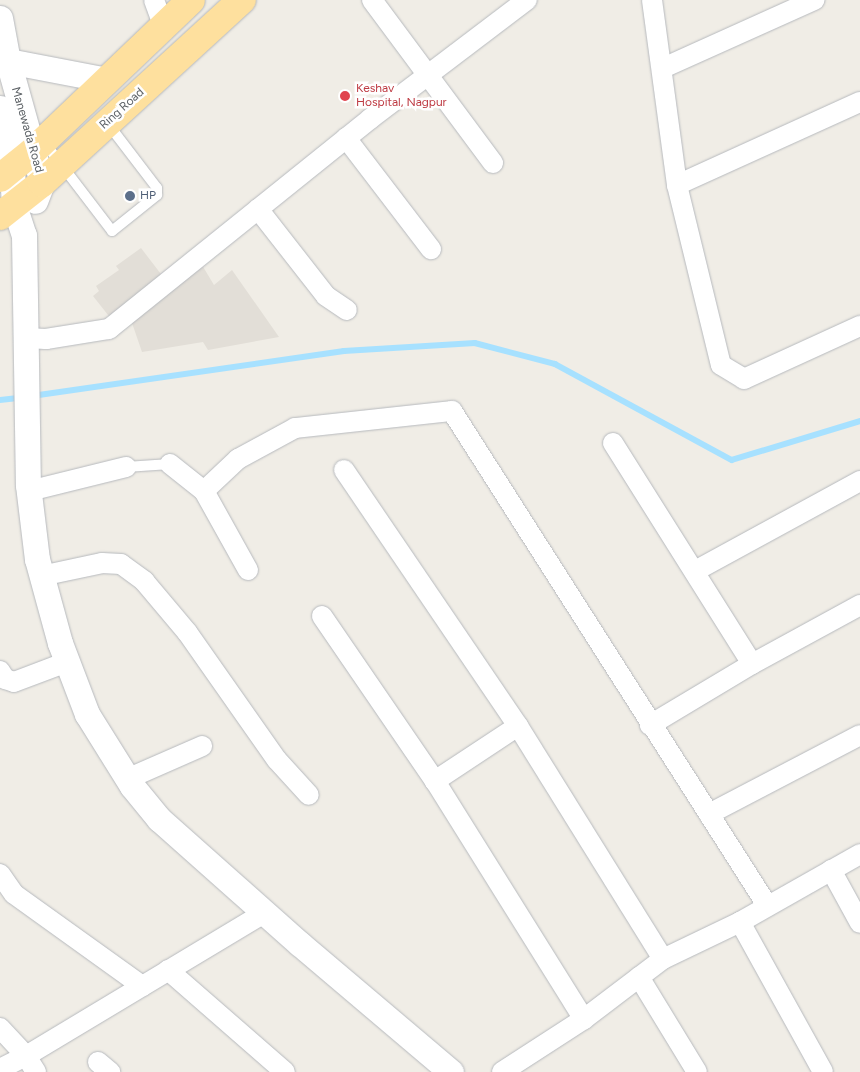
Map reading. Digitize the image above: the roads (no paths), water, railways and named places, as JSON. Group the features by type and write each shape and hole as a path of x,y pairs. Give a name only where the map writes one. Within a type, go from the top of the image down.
{"highway":[{"path":"22,160 107,80 159,12 191,0"},
{"name":"Ring Road","path":"7,211 51,174 242,0"}],"street":[{"path":"372,0 429,74 493,163"},
{"path":"25,338 109,329 346,138 527,0"},
{"path":"652,0 663,68 677,185 721,365 744,379 860,326"},
{"path":"663,68 814,0"},
{"name":"Manewada Road","path":"0,18 22,160 51,174"},
{"path":"8,61 107,80"},
{"path":"677,185 860,102"},
{"path":"0,108 22,160 7,211 24,235"},
{"path":"346,138 431,249"},
{"path":"51,174 24,235 25,370 29,491 41,576 67,662 87,714 127,779 159,819 264,913 450,1072"},
{"path":"258,209 326,296 347,310"},
{"path":"204,491 238,460 295,428 452,411 767,905"},
{"path":"613,443 752,664"},
{"path":"170,464 204,491 248,570"},
{"path":"29,491 126,467"},
{"path":"344,470 518,726 663,959"},
{"path":"695,571 860,481"},
{"path":"41,576 102,563 121,564 144,581 187,632 278,760 309,794"},
{"path":"650,724 752,664 860,605"},
{"path":"322,616 435,781 584,1019"},
{"path":"0,671 5,679 14,682 67,662"},
{"path":"435,781 518,726"},
{"path":"708,814 860,735"},
{"path":"127,779 202,746"},
{"path":"502,1072 584,1019 663,959 740,922 860,854"},
{"path":"831,870 860,923"},
{"path":"0,874 7,899 142,986"},
{"path":"0,1069 31,1064 142,986 264,913"},
{"path":"740,922 824,1072"},
{"path":"168,970 285,1072"},
{"path":"639,977 697,1072"},
{"path":"0,1028 31,1064"}],"lane":[{"path":"51,174 112,231 156,195 155,183 107,123"},
{"path":"126,467 170,464"}],"waterway":[{"path":"32,396 344,351 475,343 555,364 732,460 860,421"},
{"path":"0,400 20,398"}],"place":[{"name":"Keshav Hospital, Nagpur","path":"345,96"},
{"name":"HP","path":"130,196"}]}
